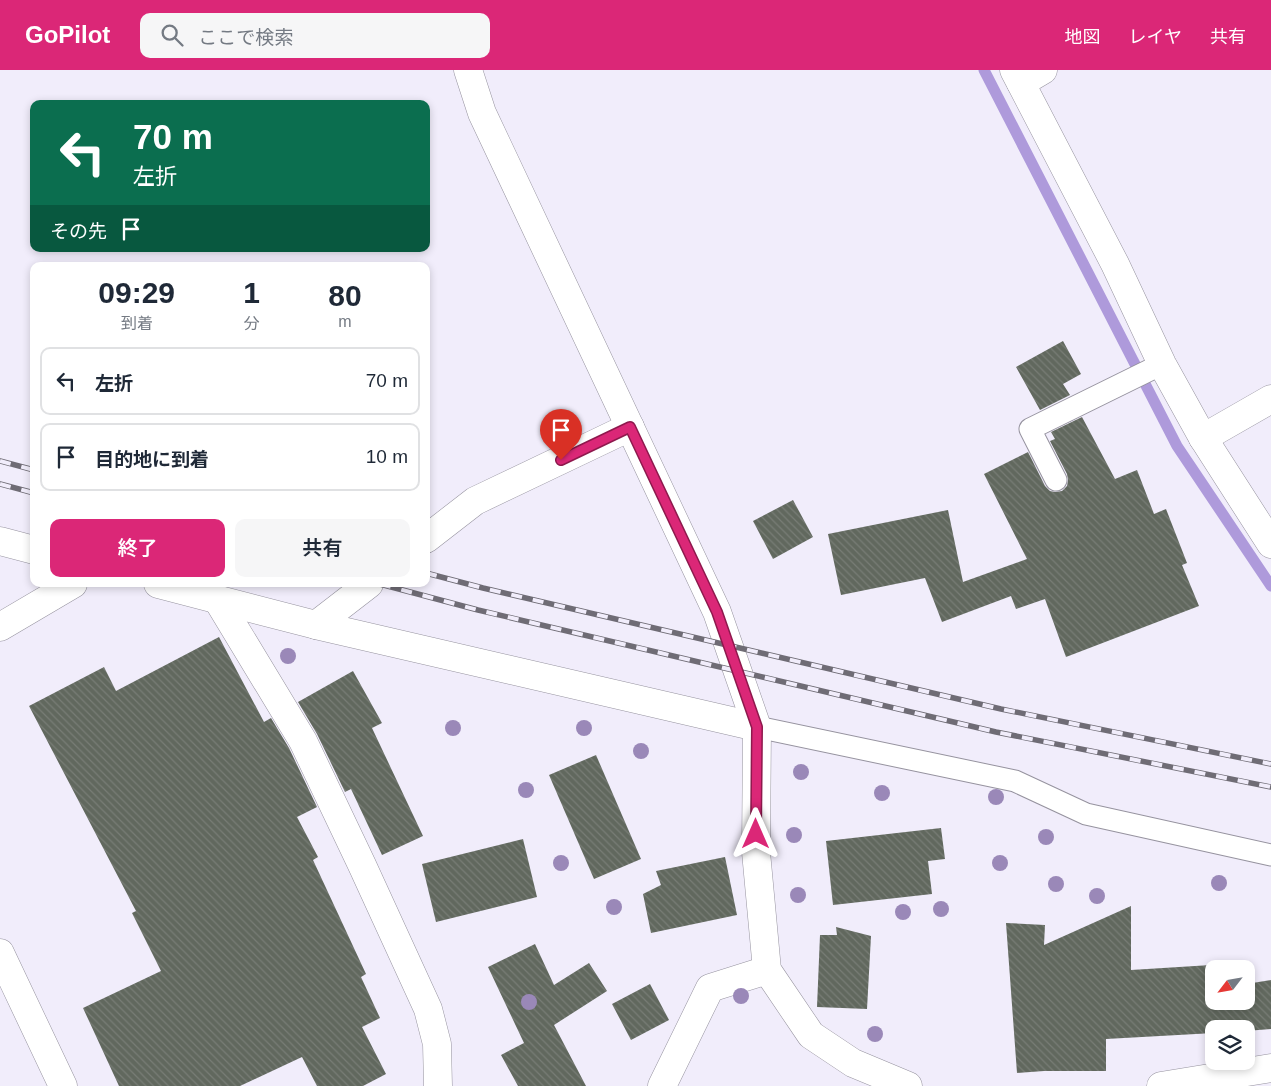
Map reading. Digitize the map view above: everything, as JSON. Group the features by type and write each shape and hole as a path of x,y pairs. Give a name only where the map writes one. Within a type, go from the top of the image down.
{"street":[{"path":"468,70 482,113 717,612 757,727 756,852 767,970 811,1035 853,1062 908,1086"},
{"path":"1026,74 1162,364 1203,438 1271,544"},
{"path":"1203,438 1271,398"},
{"path":"430,537 475,501 630,427"},
{"path":"0,541 30,549"},
{"path":"0,627 67,587"},
{"path":"170,587 316,625 757,727"},
{"path":"316,625 365,587"},
{"path":"217,599 303,741 428,1009 437,1044 438,1086"},
{"path":"0,953 63,1086"},
{"path":"662,1086 710,988 767,970"},
{"path":"1162,1086 1271,1068"}],"lane":[{"path":"1056,480 1030,429 1162,364"},
{"path":"757,727 1015,781 1086,814 1271,854"}],"building":[{"path":"1063,341 1081,374 1063,384 1070,395 1040,410 1016,367"},
{"path":"1082,417 1115,479 1137,470 1154,514 1166,509 1187,563 1182,565 1199,606 1066,657 1045,599 1016,609 1011,596 942,622 925,578 841,595 828,534 948,510 963,582 1027,559 984,474 1028,452 1045,486 1050,491 1062,491 1067,486 1067,474 1050,441 1055,439 1051,432"},
{"path":"793,500 813,537 773,559 753,521"},
{"path":"219,637 264,722 271,718 289,748 317,807 297,817 318,857 313,860 366,974 361,977 380,1018 362,1027 386,1074 363,1086 317,1086 302,1057 240,1086 119,1086 83,1008 161,971 132,913 136,911 29,706 104,667 116,691"},
{"path":"353,671 382,723 372,728 423,836 382,855 351,789 345,792 317,734 298,702"},
{"path":"596,755 641,859 594,879 549,775"},
{"path":"941,828 945,859 928,861 932,894 833,905 826,841"},
{"path":"523,839 537,897 436,922 422,864"},
{"path":"725,857 737,915 651,933 643,894 661,885 656,871"},
{"path":"1131,906 1131,970 1205,965 1205,1010 1255,1010 1255,983 1271,980 1271,1029 1255,1030 1255,1020 1205,1020 1205,1034 1106,1039 1106,1071 1017,1073 1006,923 1045,925 1044,945"},
{"path":"836,927 871,936 867,1009 817,1007 820,935 837,935"},
{"path":"535,944 554,985 589,963 607,991 554,1025 586,1086 518,1086 501,1055 524,1043 488,967"},
{"path":"650,984 669,1020 631,1040 612,1004"}],"waterway":[{"path":"984,70 1177,446 1271,586"}],"railway":[{"path":"0,461 30,469"},
{"path":"0,484 30,492"},
{"path":"430,574 1001,709 1271,764"},
{"path":"391,587 478,610 996,732 1271,787"}],"route":[{"path":"561,460 630,427 717,612 757,727 756,834"}]}
